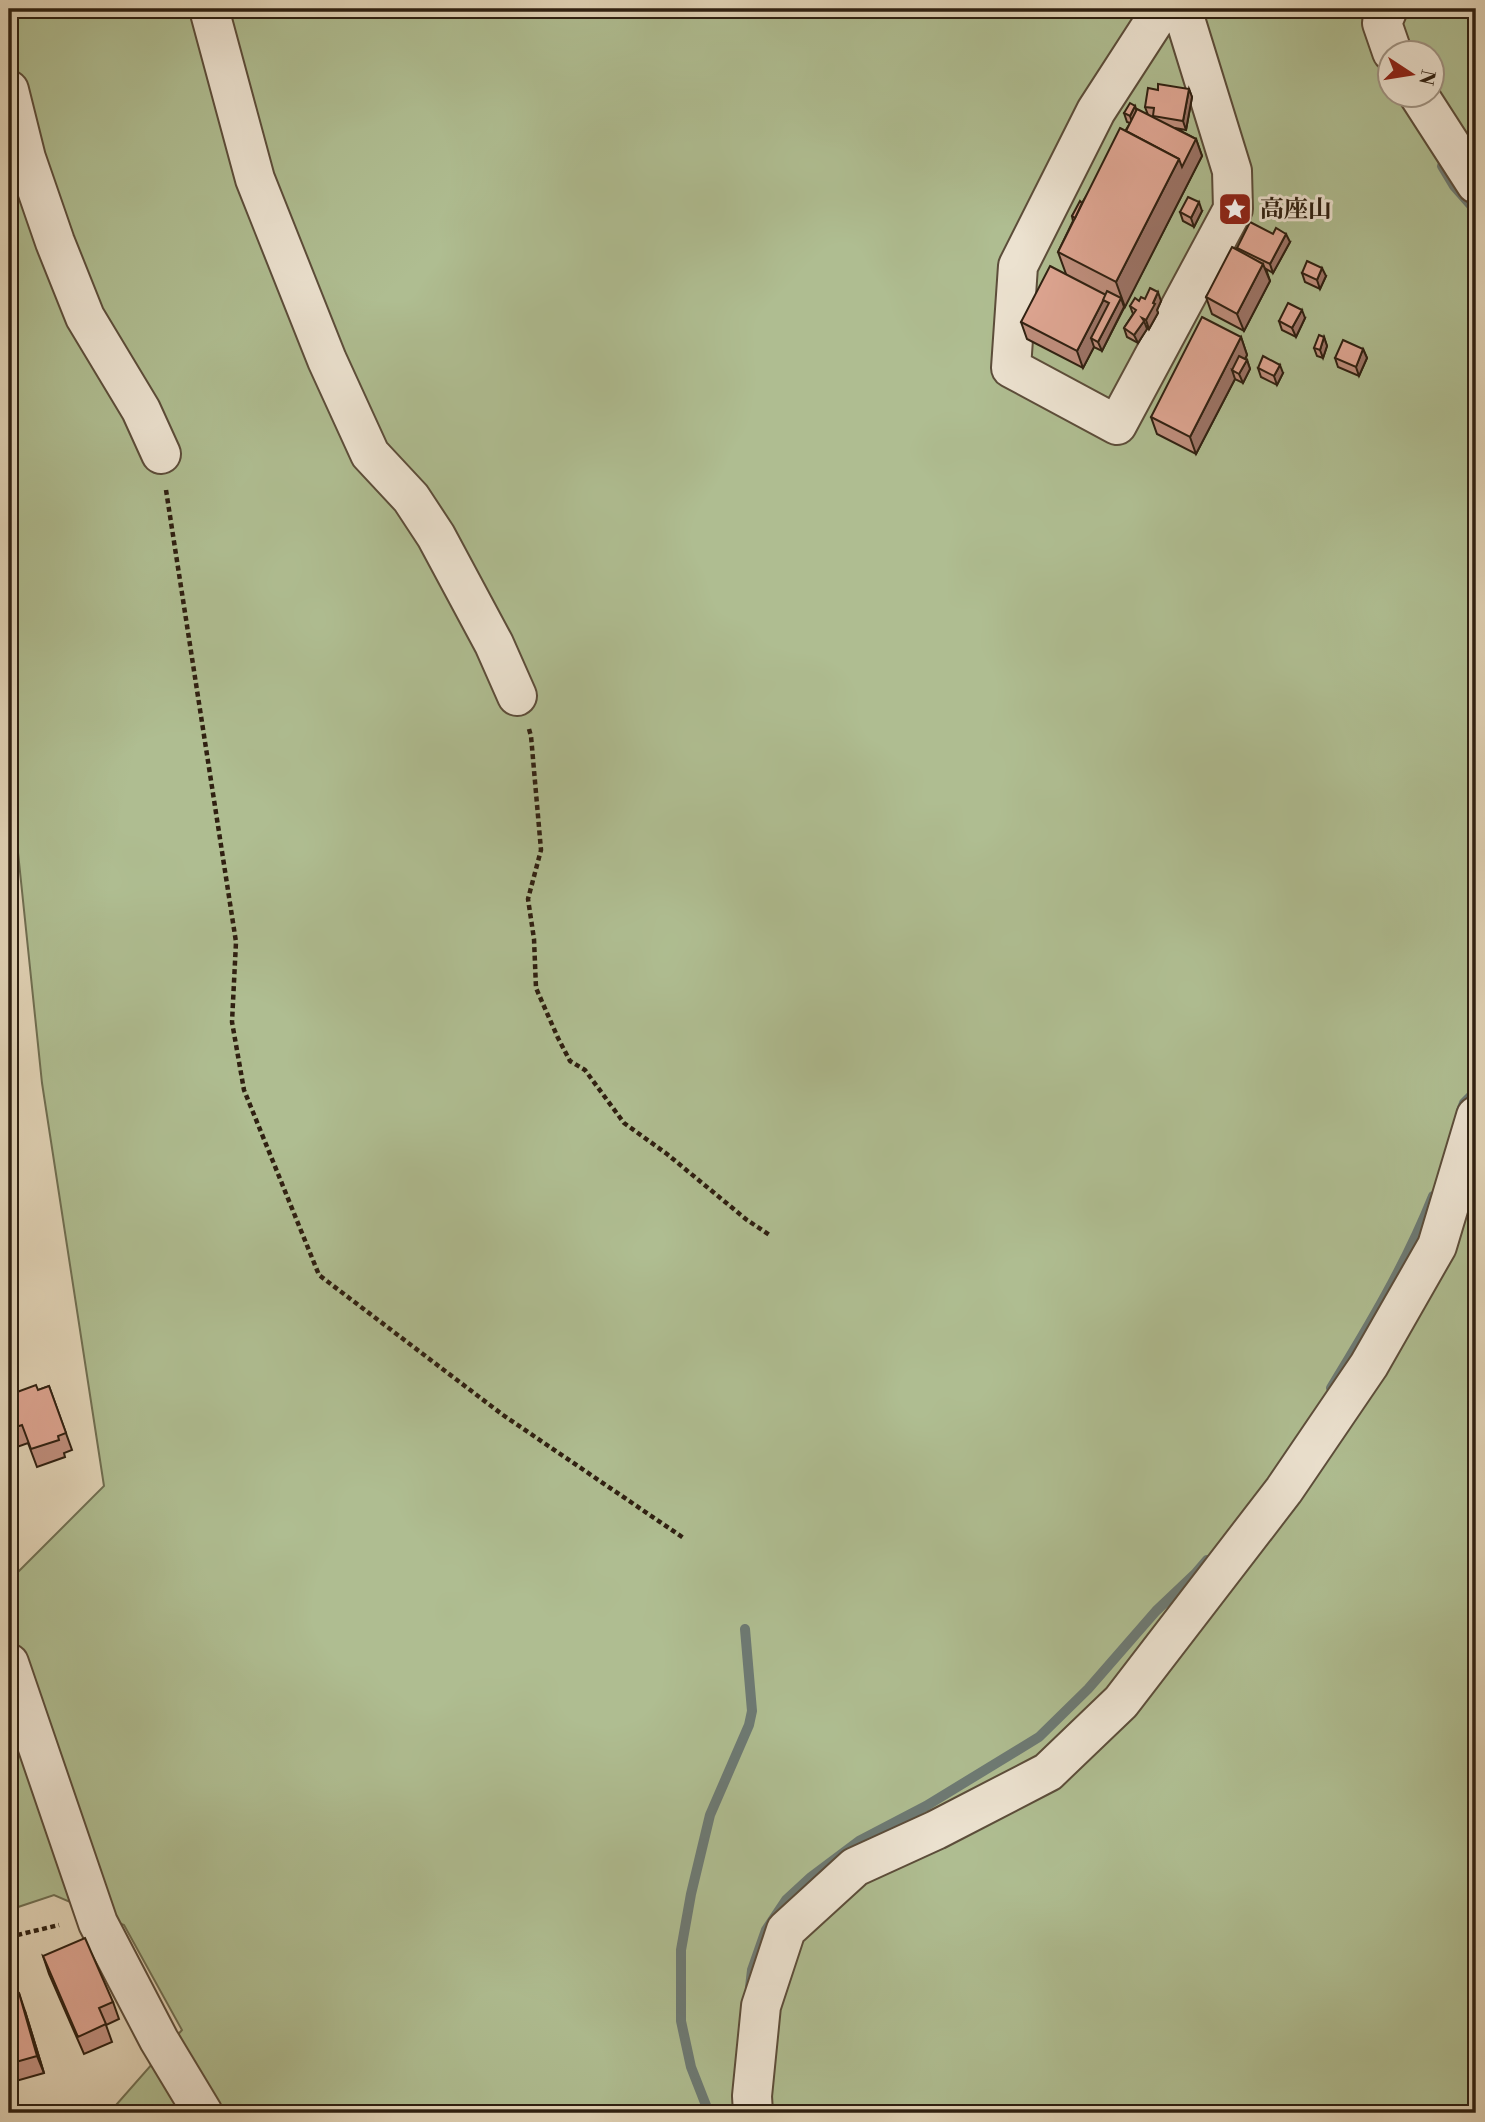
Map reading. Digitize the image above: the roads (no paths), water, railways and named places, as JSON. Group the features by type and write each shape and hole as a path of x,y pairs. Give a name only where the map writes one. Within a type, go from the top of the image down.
{"street":[{"path":"209,9 255,179 327,360 370,454 411,498 436,536 494,644 517,696"},
{"path":"1162,9 1097,111 1018,266 1011,368 1117,425 1233,209 1232,171 1182,9"},
{"path":"1387,38 1382,23 1388,9"},
{"path":"9,90 30,170 85,317 141,410 161,454"},
{"path":"1427,108 1476,184"},
{"path":"753,2113 752,2096 761,2006 786,1930 855,1867 936,1830 1048,1772 1121,1702 1284,1490 1369,1365 1437,1246 1476,1116"},
{"path":"9,1663 95,1916 159,2040 203,2113"}],"waterway":[{"path":"1442,166 1454,186 1476,211"},
{"path":"1461,1111 1464,1103 1476,1091"},
{"path":"1331,1388 1399,1270 1433,1196"},
{"path":"750,1987 752,1970 766,1930 786,1900 811,1877 859,1841 926,1806 1039,1737 1088,1689 1156,1611 1207,1560"},
{"path":"709,2113 691,2067 681,2021 681,1950 710,1815 749,1725 752,1711 745,1629"}],"place":[{"name":"高座山","path":"1235,209"}]}
